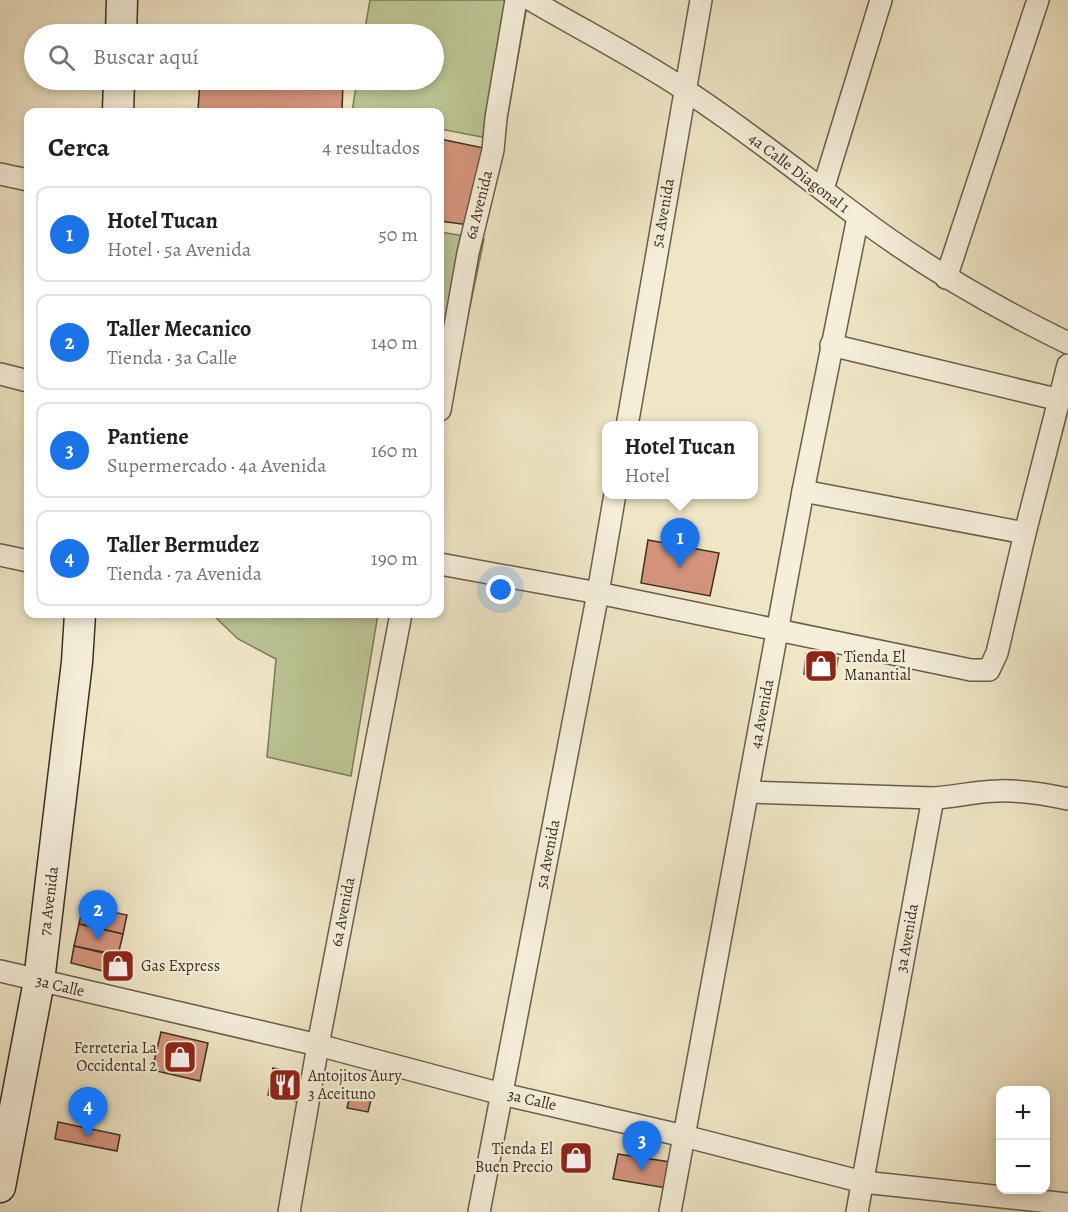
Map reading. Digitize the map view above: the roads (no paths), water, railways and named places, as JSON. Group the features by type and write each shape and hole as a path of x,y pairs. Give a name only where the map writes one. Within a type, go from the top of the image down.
{"street":[{"path":"121,24 122,0"},
{"name":"6a Avenida","path":"444,388 468,253 493,150 496,118 516,0"},
{"name":"4a Calle Diagonal 1","path":"531,0 685,89 858,217 946,278 1068,343"},
{"name":"5a Avenida","path":"628,421 701,0"},
{"path":"823,189 881,0"},
{"path":"946,278 1038,0"},
{"path":"118,108 119,90"},
{"path":"0,174 24,179"},
{"name":"4a Avenida","path":"670,1212 803,491 858,217"},
{"path":"831,345 1060,400"},
{"path":"444,565 598,593 971,670 990,670 998,653 1025,533 1068,365"},
{"path":"0,374 24,380"},
{"path":"803,491 1025,533"},
{"name":"5a Avenida","path":"479,1212 614,499"},
{"path":"0,555 24,560"},
{"name":"7a Avenida","path":"0,1186 39,981 78,662 80,618"},
{"name":"6a Avenida","path":"289,1212 318,1045 400,618"},
{"path":"748,792 933,798 997,791 1036,792 1068,799"},
{"name":"3a Avenida","path":"857,1212 933,798"},
{"name":"3a Calle","path":"0,972 318,1045 502,1094 684,1136 862,1182 1068,1204"}],"place":[{"name":"Hotel Tucan","path":"680,568"},
{"name":"Tienda El Manantial","path":"821,666"},
{"name":"Taller Mecanico","path":"98,940"},
{"name":"Gas Express","path":"118,966"},
{"name":"Ferreteria La Occidental 2","path":"180,1057"},
{"name":"Antojitos Aury 3 Aceituno","path":"285,1085"},
{"name":"Taller Bermudez","path":"88,1137"},
{"name":"Tienda El Buen Precio","path":"576,1158"},
{"name":"Pantiene","path":"642,1171"}]}
